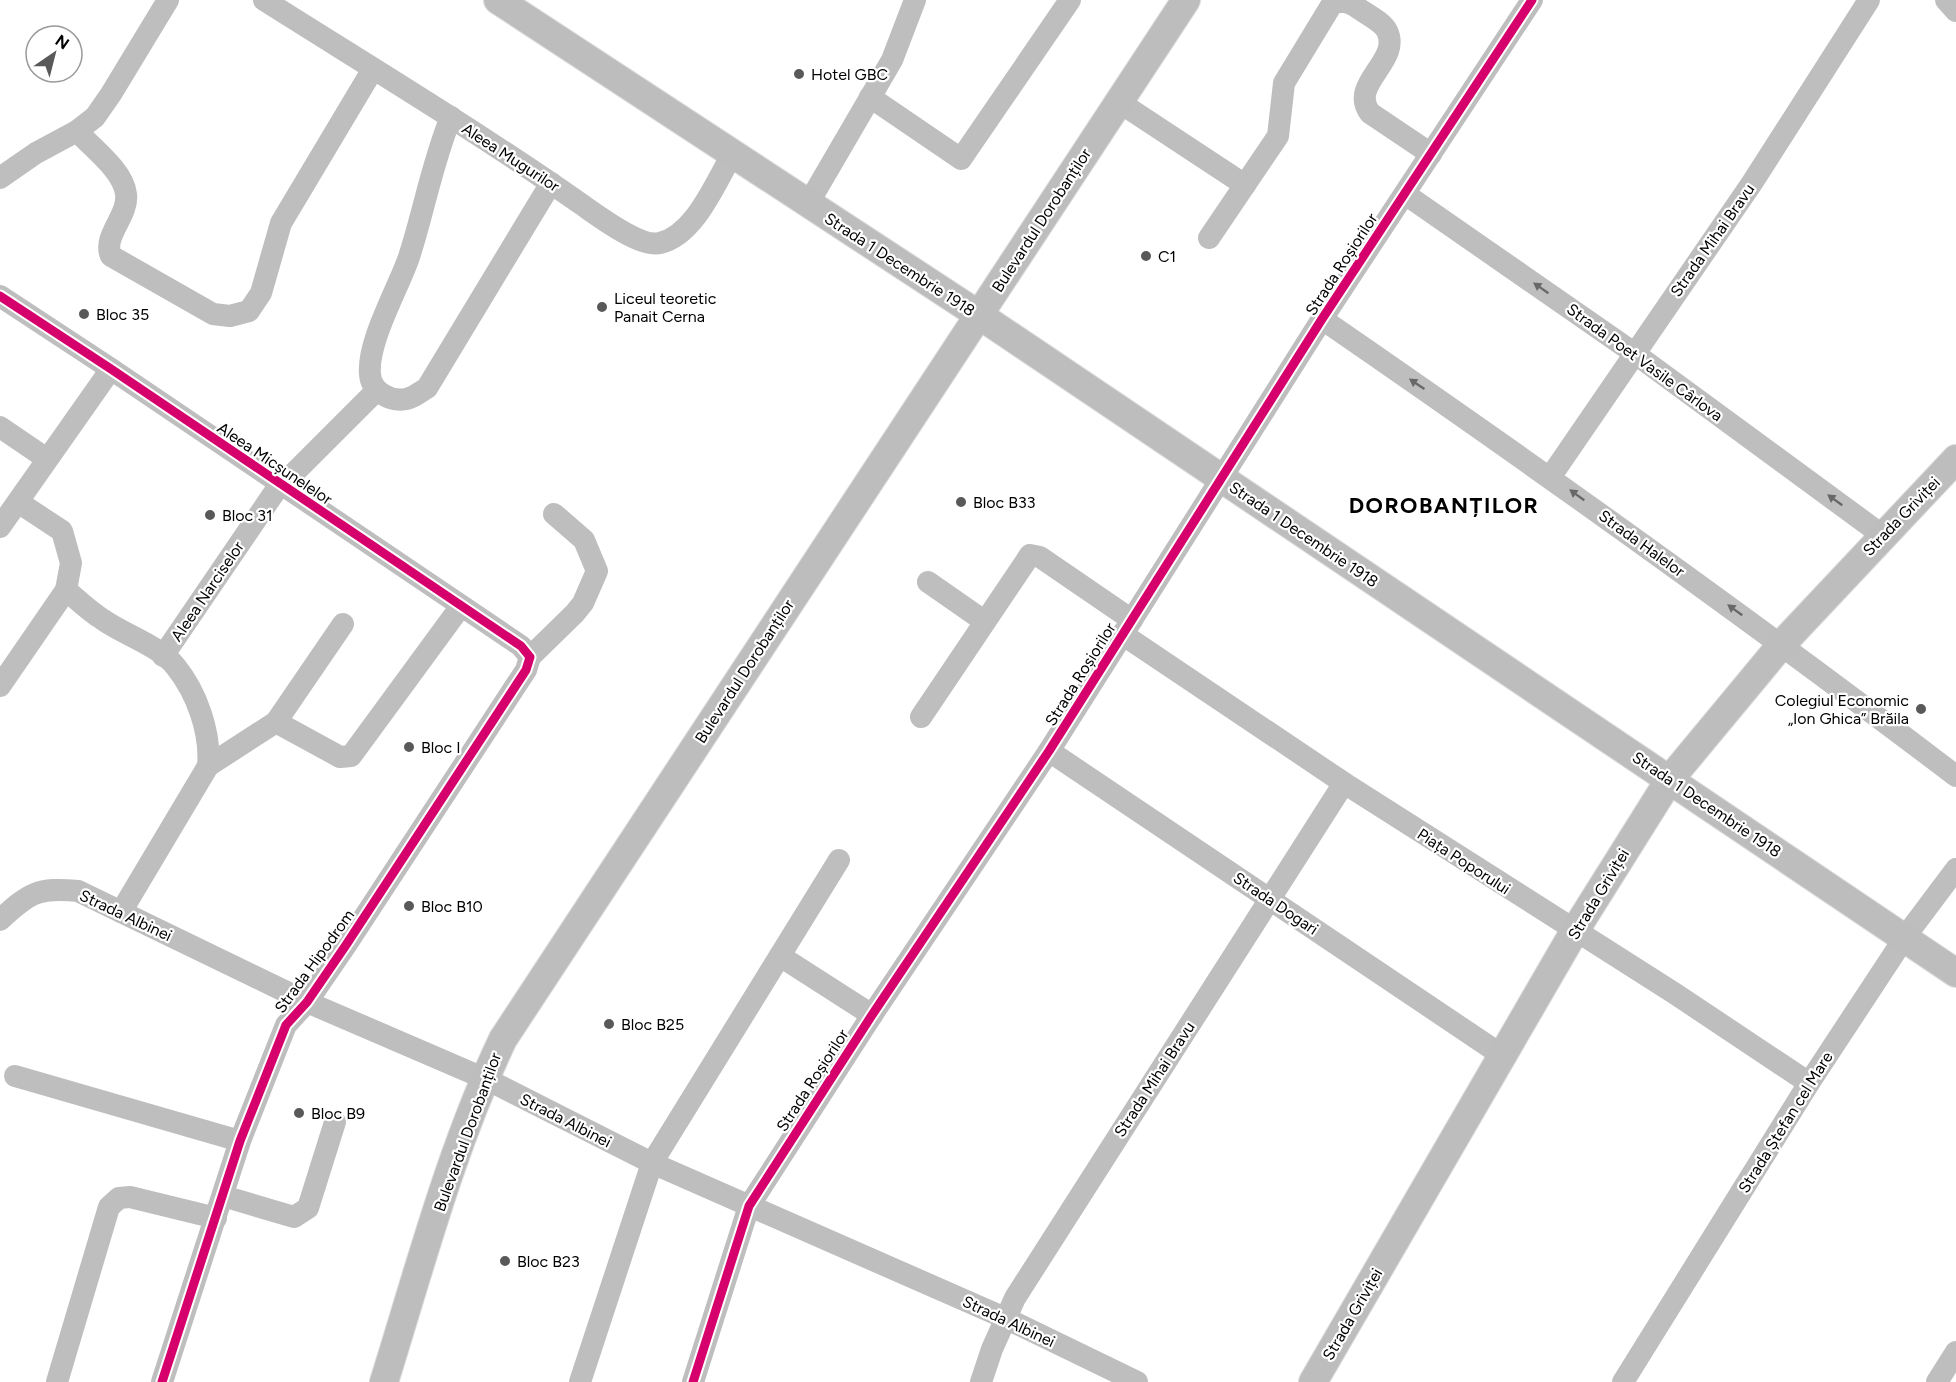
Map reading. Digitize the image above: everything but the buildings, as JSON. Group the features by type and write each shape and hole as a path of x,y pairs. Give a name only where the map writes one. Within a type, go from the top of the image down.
{"main road":[{"name":"Strada 1 Decembrie 1918","path":"498,0 980,315 1956,973"},
{"name":"Bulevardul Dorobanților","path":"384,1382 441,1199 484,1079 509,1029 1186,0"},
{"name":"Strada Griviței","path":"1313,1382 1574,932 1670,779 1782,644 1882,535 1956,459"}],"street":[{"path":"0,178 36,153 77,131 95,117 168,0"},
{"name":"Aleea Mugurilor","path":"264,0 451,117 629,235 645,242 658,244 677,237 689,226 732,154"},
{"path":"808,204 891,60 915,0"},
{"path":"870,97 961,159 1070,0"},
{"path":"1209,237 1278,136 1284,83 1332,4 1339,0 1349,2 1387,29 1390,39 1387,53 1363,94 1364,106 1431,154"},
{"name":"Strada Roșiorilor","path":"693,1382 749,1206 872,1015 1049,751 1223,480 1322,319 1532,0"},
{"name":"Strada Mihai Bravu","path":"1551,476 1752,183 1869,0"},
{"path":"1946,0 1956,11"},
{"path":"77,131 118,176 126,193 125,208 110,241 111,256 213,314 230,316 249,311 261,293 281,223 373,69"},
{"path":"1119,102 1245,185"},
{"path":"451,117 437,150 408,259 372,352 369,376 377,390 393,400 409,399 427,388 551,183"},
{"name":"Strada Poet Vasile Cârlova","path":"1405,194 1634,353 1882,535"},
{"name":"Aleea Micșunelelor","path":"0,296 521,646 530,657"},
{"name":"Strada Halelor","path":"1322,319 1551,476 1782,644 1956,776"},
{"path":"0,527 111,369"},
{"name":"Aleea Narciselor","path":"208,766 210,745 203,717 176,667 163,656 282,485 377,390"},
{"path":"0,427 47,459"},
{"path":"0,686 66,590 71,563 62,531 18,502"},
{"name":"Strada Hipodrom","path":"162,1382 240,1141 286,1025 307,1002 526,670 530,657 579,608 597,571 584,540 554,514"},
{"name":"Piața Poporului","path":"984,621 1030,555 1040,557 1127,627 1344,783 1574,932 1674,993 1809,1083"},
{"path":"921,717 984,621 928,582"},
{"path":"66,590 102,619 163,656"},
{"path":"276,722 340,757 351,756 461,606"},
{"path":"121,912 208,766 276,722 343,624"},
{"name":"Strada Dogari","path":"1049,751 1503,1056"},
{"name":"Strada Mihai Bravu","path":"981,1382 1005,1318 1344,783"},
{"path":"580,1382 652,1163 839,860"},
{"name":"Strada Ștefan cel Mare","path":"1623,1382 1809,1083 1905,938 1956,869"},
{"name":"Strada Albinei","path":"0,920 17,904 39,891 58,889 78,891 307,1002 484,1079 652,1163 1005,1318 1137,1382"},
{"path":"780,956 872,1015"},
{"path":"15,1076 240,1141"},
{"path":"223,1196 294,1217 301,1214 308,1208 335,1122"},
{"path":"57,1382 109,1207 119,1198 130,1197 216,1218"},
{"path":"1937,1382 1956,1352"}],"tram line":[{"path":"379,1382 471,1098 503,1028 1178,0"},
{"path":"390,1382 480,1101 511,1033 1190,0"}],"cycle path":[{"path":"693,1382 749,1206 872,1015 1049,751 1322,319 1532,0"},
{"path":"0,296 521,646 530,657 526,670 346,945 307,1002 286,1025 240,1141 162,1382"}],"place":[{"name":"Hotel GBC","path":"799,74"},
{"name":"C1","path":"1146,256"},
{"name":"Liceul teoretic Panait Cerna","path":"602,307"},
{"name":"Bloc 35","path":"84,314"},
{"name":"Bloc B33","path":"961,502"},
{"name":"Bloc 31","path":"210,515"},
{"name":"Colegiul Economic „Ion Ghica” Brăila","path":"1921,709"},
{"name":"Bloc I","path":"409,747"},
{"name":"Bloc B10","path":"409,906"},
{"name":"Bloc B25","path":"609,1024"},
{"name":"Bloc B9","path":"299,1113"},
{"name":"Bloc B23","path":"505,1261"}],"district":[{"name":"DOROBANȚILOR","path":"1444,505"}]}
